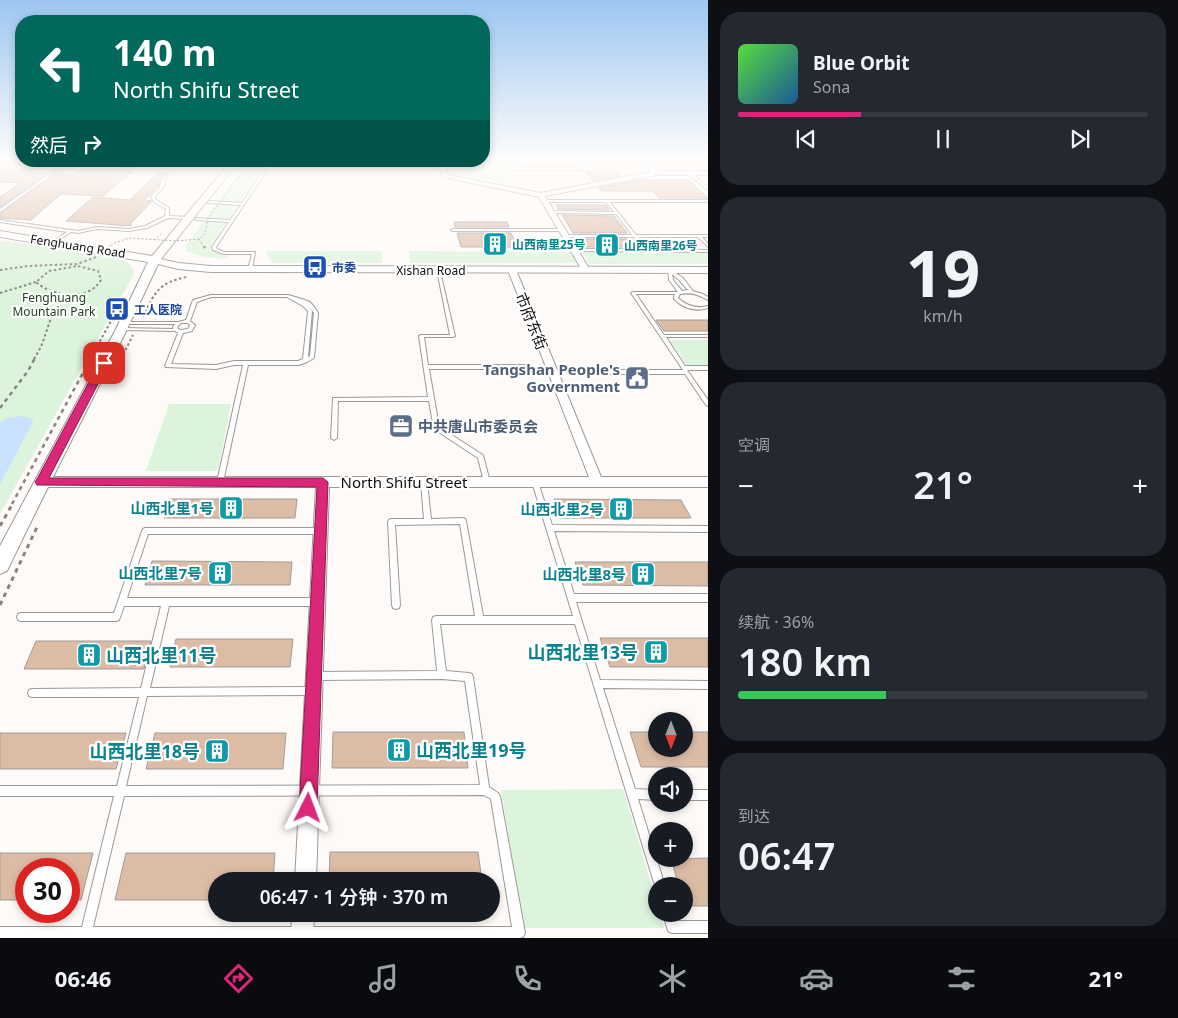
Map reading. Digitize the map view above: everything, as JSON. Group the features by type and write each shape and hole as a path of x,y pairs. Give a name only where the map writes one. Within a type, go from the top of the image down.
{"street":[{"path":"0,565 41,482 127,324 156,259 173,248 192,218 203,205"},
{"path":"192,218 206,205"},
{"path":"547,205 586,270"},
{"name":"Fenghuang Road","path":"0,234 156,259"},
{"name":"Xishan Road","path":"156,259 178,266 250,270 708,270"},
{"name":"市府东街","path":"512,270 598,482"},
{"name":"North Shifu Street","path":"41,482 708,482"},
{"path":"305,872 323,482"}],"lane":[{"path":"161,205 168,209 167,217"},
{"path":"241,205 214,247 216,250 224,253 254,253 250,270"},
{"path":"610,205 646,250"},
{"path":"552,212 616,212"},
{"path":"0,221 70,231 86,231 97,228 129,230 155,224 167,217 230,221"},
{"path":"453,230 635,236 708,236"},
{"path":"54,242 70,231"},
{"path":"698,236 708,246"},
{"path":"574,250 708,250"},
{"path":"669,270 694,292 708,299"},
{"path":"669,270 671,280 680,293"},
{"path":"438,271 453,336 421,336 436,428 481,457 486,482"},
{"path":"708,293 632,293 708,404"},
{"path":"680,293 676,298 685,305 695,308 708,307"},
{"path":"178,323 175,326 178,331 168,366 216,367 234,363 299,363 312,357 316,313 314,306 303,300 288,296 211,296 195,301 188,322"},
{"path":"188,322 193,325 192,328 178,331 127,324 188,322"},
{"path":"662,336 708,336"},
{"path":"220,482 246,363"},
{"path":"426,367 526,367"},
{"path":"577,372 708,368"},
{"path":"334,438 335,399 432,399"},
{"path":"424,482 428,521"},
{"path":"534,482 657,877"},
{"path":"396,605 391,522 462,521 480,620"},
{"path":"549,528 708,529"},
{"path":"21,617 116,617 145,531 320,531"},
{"path":"570,598 708,598"},
{"path":"122,602 317,602"},
{"path":"86,933 166,602"},
{"path":"442,675 436,620 577,620"},
{"path":"32,693 145,692 442,675 470,677 485,790"},
{"path":"597,684 708,685"},
{"path":"0,791 485,790 496,796 519,933 303,928 0,933"},
{"path":"631,794 648,794"},
{"path":"693,795 708,795"},
{"path":"670,922 672,927 708,927"}],"path":[{"path":"0,270 28,266 77,264 94,258 114,243 129,238 177,242 198,239 204,234 208,218 218,205"},
{"path":"94,253 103,254"},
{"path":"0,293 36,282 41,275 61,268 78,266 98,271 101,280 92,291 80,294 42,289 36,282"},
{"path":"0,526 127,324 156,289 169,280 188,277"},
{"path":"0,408 28,371 41,347 50,318 45,302 55,292"},
{"path":"115,372 127,324"},
{"path":"0,605 42,517"}],"green space":[{"path":"216,205 238,205 211,245 211,249 228,256 226,259 204,257 186,251 186,245"},
{"name":"Fenghuang Mountain Park","path":"0,240 118,258 129,264 134,274 0,514"},
{"path":"266,251 382,251 382,263 272,263"},
{"path":"409,251 570,252 577,263 410,263"},
{"path":"582,251 708,251 708,264 589,264"},
{"path":"670,340 708,340 708,365 687,365"},
{"path":"169,404 231,404 218,471 146,471"},
{"path":"623,789 649,877 648,922 662,922 664,928 523,928 501,790"}],"water":[{"path":"21,416 33,419 32,424 0,484 0,423 8,418"}],"building":[{"path":"13,205 49,205 31,220 0,218 0,214"},
{"path":"84,205 148,205 131,223 132,225 122,226 66,221"},
{"path":"556,205 606,205 609,210 558,209"},
{"path":"562,215 614,216 627,233 573,233"},
{"path":"454,222 507,222 509,227 455,227"},
{"path":"457,233 511,233 517,247 461,247"},
{"name":"山西南里26号","path":"577,239 632,239 638,247 582,247"},
{"path":"656,320 708,320 708,331 664,331"},
{"name":"山西北里1号","path":"169,499 297,499 295,518 164,518"},
{"name":"山西北里2号","path":"554,499 681,500 691,518 560,518"},
{"name":"山西北里7号","path":"152,561 292,562 290,585 145,585"},
{"name":"山西北里8号","path":"575,562 708,562 708,586 583,585"},
{"name":"山西北里13号","path":"600,638 708,638 708,667 610,667"},
{"path":"176,639 293,639 290,667 170,667"},
{"name":"山西北里11号","path":"36,641 151,641 144,669 24,669"},
{"name":"山西北里19号","path":"333,732 464,732 468,768 332,768"},
{"path":"630,732 648,732 648,758 692,758 693,732 708,732 708,767 641,767"},
{"path":"0,733 126,733 116,769 0,769"},
{"name":"山西北里18号","path":"155,733 286,733 283,769 146,769"},
{"path":"330,852 478,852 481,872 329,872"},
{"path":"0,853 93,853 81,900 80,858 15,858 15,900 0,900"},
{"path":"126,853 275,853 274,872 208,872 208,900 115,900"},
{"path":"693,858 708,858 708,906 693,906 693,877 676,877 673,867 693,867"}],"place":[{"name":"山西南里25号","path":"495,244"},
{"name":"山西南里26号","path":"607,245"},
{"name":"市委","path":"315,267"},
{"name":"工人医院","path":"117,309"},
{"name":"Tangshan People's Government","path":"637,378"},
{"name":"中共唐山市委员会","path":"401,426"},
{"name":"山西北里1号","path":"231,508"},
{"name":"山西北里2号","path":"621,509"},
{"name":"山西北里7号","path":"220,573"},
{"name":"山西北里8号","path":"643,574"},
{"name":"山西北里13号","path":"656,652"},
{"name":"山西北里11号","path":"89,655"},
{"name":"山西北里19号","path":"399,750"},
{"name":"山西北里18号","path":"217,751"}],"route":[{"path":"104,363 41,482 323,482 308,808"}]}
